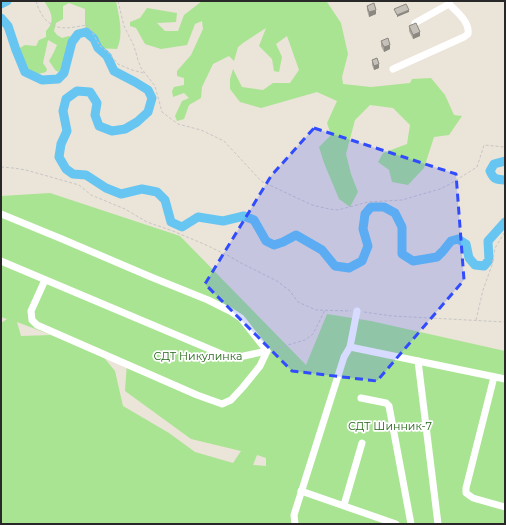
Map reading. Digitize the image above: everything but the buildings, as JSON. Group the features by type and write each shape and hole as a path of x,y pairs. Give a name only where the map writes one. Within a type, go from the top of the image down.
{"street":[{"path":"393,69 464,37 468,34 469,28 467,23 450,3 415,23"},
{"path":"1,214 208,300 230,311 241,318 267,351"},
{"path":"1,261 230,357 239,357 267,351"},
{"path":"45,280 31,311 32,320 37,325 197,395 222,404 231,400 243,387 260,366 267,351"},
{"path":"295,524 294,515 344,357 350,347 357,311"},
{"path":"350,347 505,379"},
{"path":"418,361 438,524"},
{"path":"494,377 466,492 473,498 505,508"},
{"path":"361,398 386,403 388,406 411,524"},
{"path":"344,506 362,443"},
{"path":"301,491 396,524"}],"path":[{"path":"36,1 38,9 48,22 54,26 64,28 88,25 100,46 108,52 118,64 145,74"},
{"path":"118,1 124,26 134,46 141,68 155,86 162,112 178,124 202,130 224,141 261,181 312,205 330,210 338,210 368,202 402,200 440,189 477,167 484,145 505,147"},
{"path":"1,167 26,170 78,185 91,194 125,209 147,222 188,237 229,256 241,264 276,281 290,291 298,302 316,310 357,311 392,316 505,322"},
{"path":"476,320 483,290 492,265 495,248 505,232"},
{"path":"267,351 305,340 313,334 325,310"}],"highlighted area":[{"path":"314,128 456,174 464,280 377,381 292,371 205,284 271,176"}],"green space":[{"path":"44,1 116,1 121,31 117,49 98,48 94,39 86,32 85,9 69,3 63,6 63,19 56,23 54,31 62,38 69,36 75,39 72,42 64,73 56,71 49,61 57,45 48,40 43,63 47,69 46,72 38,74 32,71 25,72 16,50 25,45 36,46 39,40 46,37 46,31 52,20 49,8"},
{"path":"202,1 327,2 341,23 348,54 342,77 343,84 371,87 410,83 412,79 431,78 445,95 454,115 462,116 449,135 434,137 424,168 408,185 392,182 389,170 378,162 383,153 407,144 410,125 393,108 370,105 355,120 346,154 351,174 358,192 350,207 339,199 319,147 331,135 327,123 337,101 317,92 261,108 240,102 230,89 230,79 233,69 242,87 263,90 273,83 290,83 299,70 287,36 276,44 282,57 279,72 274,71 272,59 259,46 266,28 238,47 234,61 229,56 213,64 202,87 201,98 189,105 184,119 177,121 175,116 182,101 189,98 184,93 173,97 172,91 174,87 184,85 184,78 177,76 177,71 191,55 203,29 202,21 195,24 187,45 161,49 145,44 136,28 130,26 130,22 140,18 147,8 177,13 176,22 157,23 165,31 178,31 184,15"},
{"path":"50,193 180,236 306,365 327,314 371,321 505,351 505,524 1,524 1,323 7,319 1,317 1,196","holes":["17,322 51,335 21,336","101,354 127,363 125,391 191,439 241,451 233,463 195,452 169,433 123,406 115,371","257,455 266,458 266,466 253,465"]}],"waterway":[{"path":"1,4 7,1"},
{"path":"1,18 8,26 25,72 42,80 58,79 64,73 72,42 78,34 86,32 94,39 98,48 107,56 114,71 148,90 152,98 148,112 137,122 125,129 112,131 99,126 95,115 97,103 90,92 77,91 66,99 63,111 67,131 61,144 59,157 66,169 73,174 86,175 106,188 121,194 142,189 157,192 165,200 171,222 182,227 198,217 223,221 244,216 254,220 266,241 274,245 296,235 322,250 335,266 349,268 362,261 368,246 363,229 365,214 371,207 384,207 395,213 402,227 402,254 413,261 437,257 451,241 458,239 466,244 469,258 475,265 484,266 489,260 488,241 505,222"},
{"path":"505,161 494,164 490,171 496,178 505,180"}],"park label":[{"name":"СДТ Никулинка","path":"198,356"},
{"name":"СДТ Шинник-7","path":"390,426"}]}
